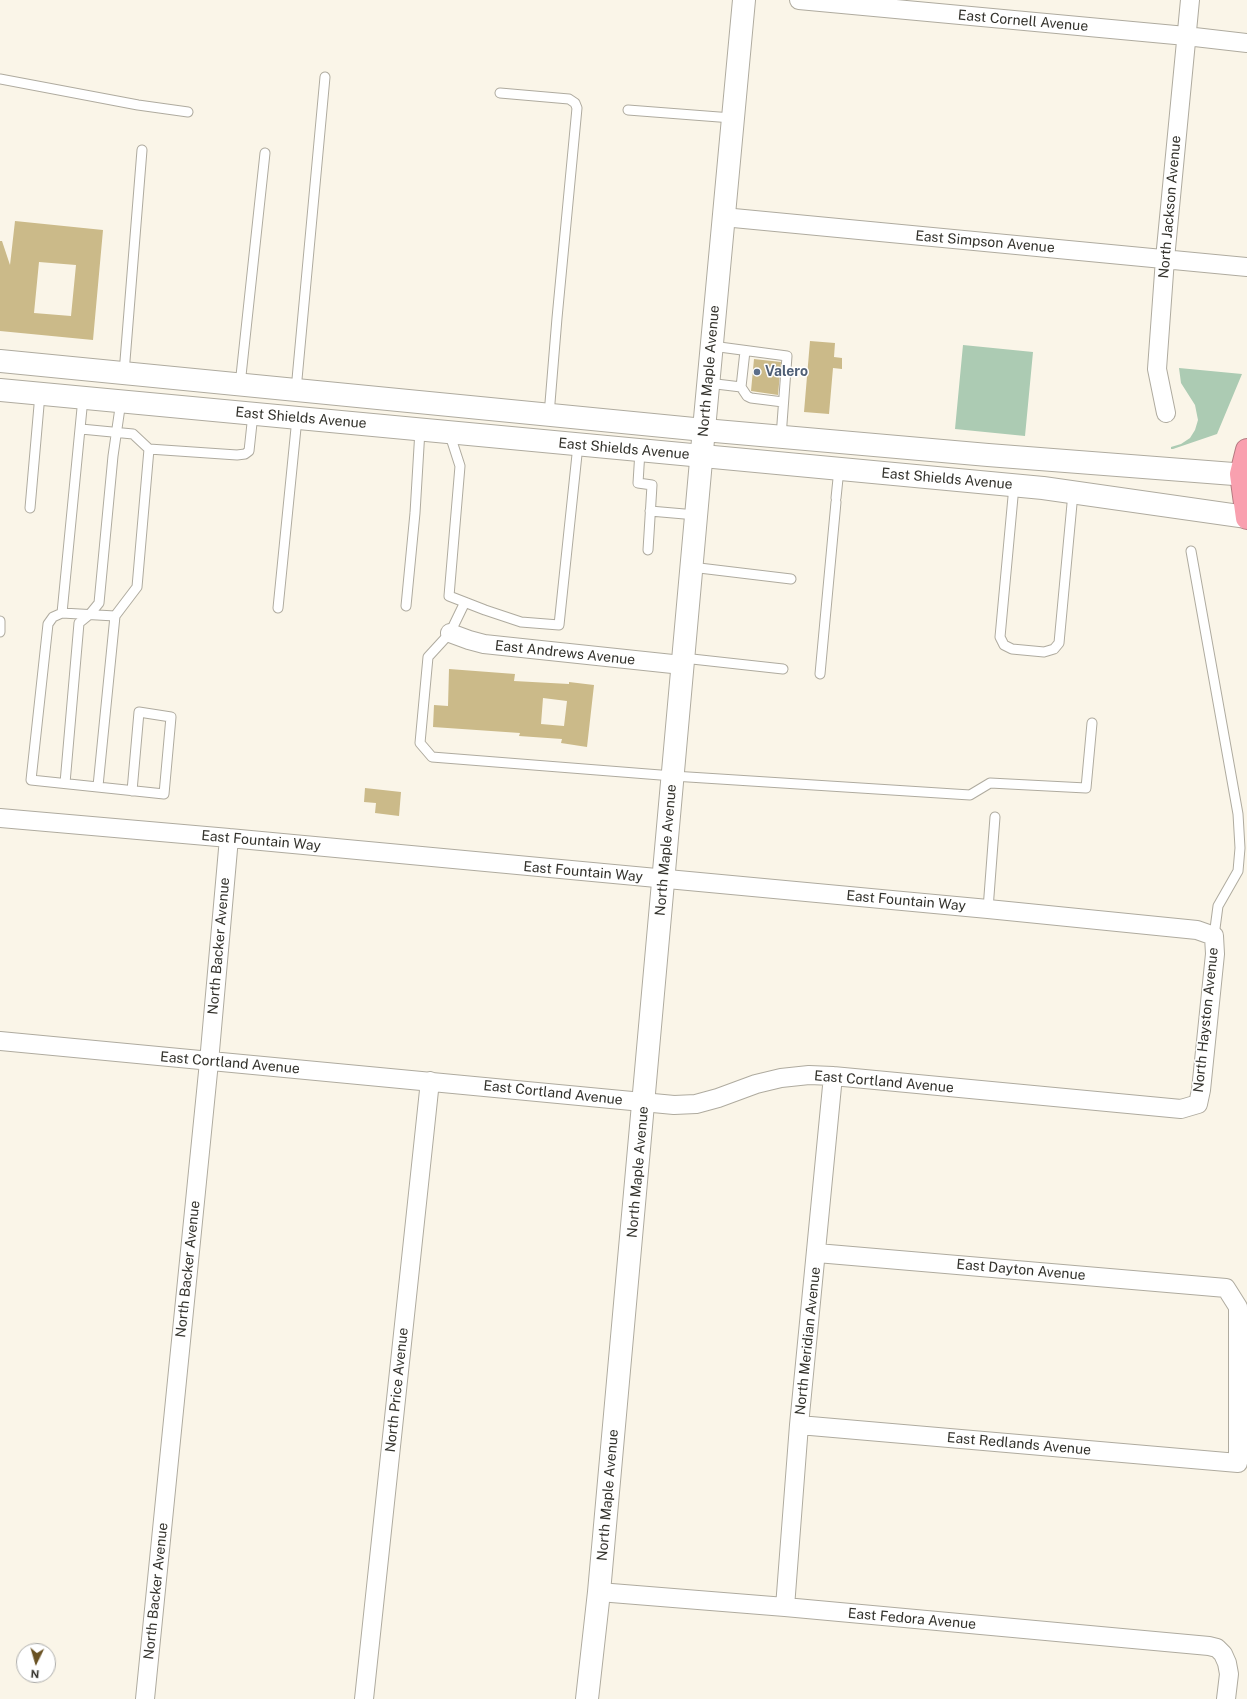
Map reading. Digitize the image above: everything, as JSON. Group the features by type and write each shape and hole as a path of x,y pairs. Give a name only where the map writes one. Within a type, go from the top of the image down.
{"highway":[{"path":"1247,450 1244,475 1247,517"}],"main road":[{"name":"North Maple Avenue","path":"587,1699 599,1592 701,456 744,0"},
{"name":"East Shields Avenue","path":"0,361 704,430 988,455 1244,475"},
{"path":"121,401 133,388 168,388 218,392 235,390 240,385"},
{"name":"East Shields Avenue","path":"0,390 1073,492 1247,517"}],"street":[{"name":"East Cornell Avenue","path":"799,0 1247,43"},
{"name":"North Jackson Avenue","path":"1166,413 1157,369 1165,259 1190,0"},
{"name":"East Simpson Avenue","path":"723,217 1247,267"},
{"name":"East Andrews Avenue","path":"450,633 484,644 683,661"},
{"name":"East Fountain Way","path":"0,818 988,909 1198,930 1214,936"},
{"name":"North Backer Avenue","path":"145,1699 209,1062 229,838"},
{"name":"North Hayston Avenue","path":"1198,1104 1201,1090 1215,954 1214,936"},
{"name":"East Cortland Avenue","path":"0,1041 674,1106 696,1104 718,1098 756,1084 781,1078 809,1075 1181,1109 1198,1104"},
{"name":"North Meridian Avenue","path":"785,1607 799,1425 817,1253 833,1076"},
{"name":"North Price Avenue","path":"364,1699 430,1082"},
{"name":"East Dayton Avenue","path":"817,1253 1226,1288 1238,1307 1238,1463"},
{"name":"East Redlands Avenue","path":"799,1425 1238,1463"},
{"name":"East Fedora Avenue","path":"599,1592 785,1607 1209,1646 1217,1648 1223,1654 1227,1662 1229,1674 1226,1699"}],"lane":[{"path":"296,390 325,77"},
{"path":"0,79 138,105 188,112"},
{"path":"500,93 569,99 575,103 577,108 557,310 549,415"},
{"path":"628,110 732,118"},
{"path":"124,373 142,150"},
{"path":"240,385 265,153"},
{"path":"712,346 788,356 781,437"},
{"path":"745,351 741,386 747,396 751,398 783,402"},
{"path":"708,383 741,386"},
{"path":"30,508 40,394"},
{"path":"62,613 83,398"},
{"path":"65,783 79,623 90,614 99,603 116,432 121,401"},
{"path":"81,429 133,434 149,449 237,455 245,454 249,451 253,414"},
{"path":"278,608 297,418"},
{"path":"406,606 415,513 420,430"},
{"path":"449,432 460,466 449,596 521,622 558,625 578,445"},
{"path":"98,786 115,616 137,587 149,449"},
{"path":"640,451 638,483 652,485 648,550"},
{"path":"820,674 839,469"},
{"path":"1014,486 1000,637 1004,645 1012,650 1044,652 1054,649 1059,643 1073,492"},
{"path":"650,511 696,515"},
{"path":"1191,551 1238,814 1240,848 1238,871 1218,906 1214,936"},
{"path":"691,567 790,579"},
{"path":"466,602 450,633 428,657 420,743 432,757 672,776 970,795 990,783 1086,788 1092,723"},
{"path":"115,616 62,613 53,617 48,624 31,780 164,794 171,717 139,712 132,790"},
{"path":"0,621 0,632"},
{"path":"683,661 783,669"},
{"path":"988,909 995,817"}],"green space":[{"path":"963,345 1033,352 1025,436 955,429"},
{"path":"1179,368 1242,374 1217,434 1171,449 1171,447 1181,444 1190,438 1195,430 1198,420 1195,405 1181,383"}],"building":[{"path":"15,221 103,230 93,340 0,331 0,241 2,241 10,265","holes":["39,262 76,265 71,316 34,313"]},
{"path":"810,341 835,343 834,357 842,358 842,369 833,368 829,414 804,412"},
{"path":"754,359 781,362 778,395 751,391"},
{"path":"449,669 515,674 514,681 569,684 569,682 594,685 587,747 561,743 562,739 519,736 520,733 433,727 434,705 448,706","holes":["543,698 567,701 564,726 541,724"]},
{"path":"365,788 401,792 399,816 375,813 376,803 364,802"}],"place":[{"name":"Valero","path":"757,372"}]}
